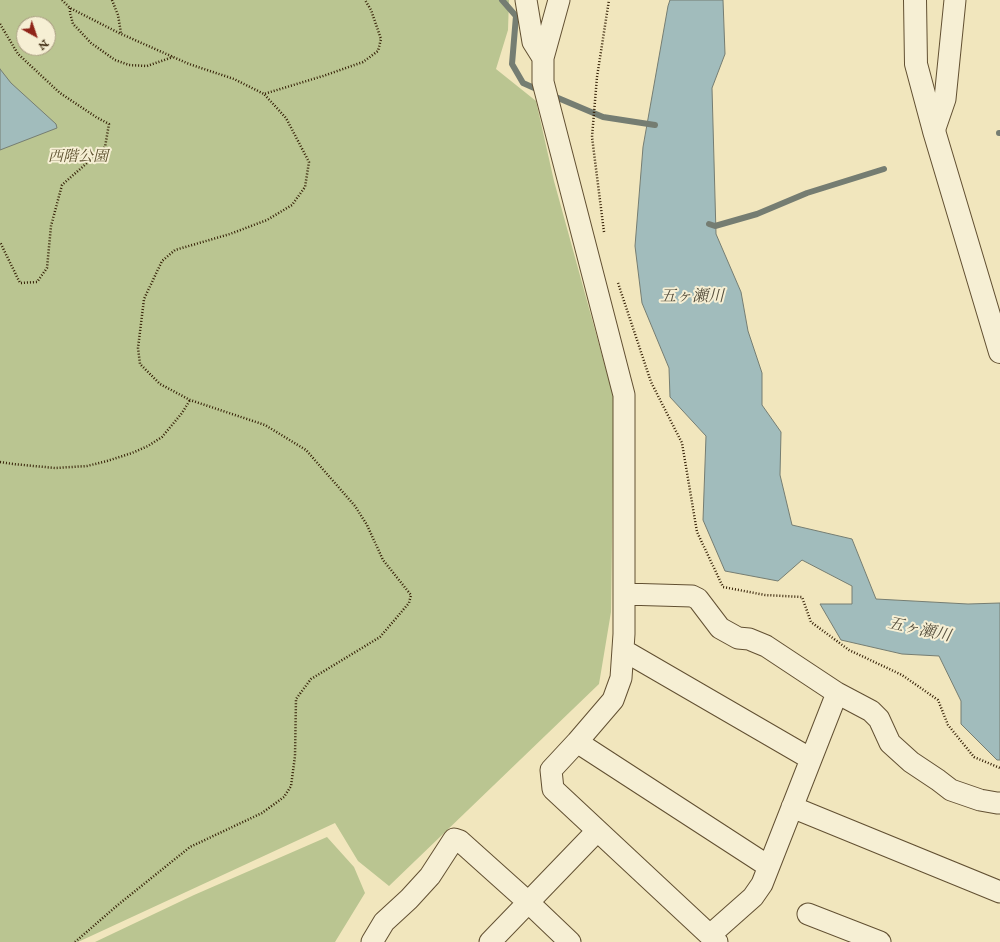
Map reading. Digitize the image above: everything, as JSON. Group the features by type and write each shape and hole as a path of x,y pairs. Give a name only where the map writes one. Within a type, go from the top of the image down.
{"street":[{"path":"526,0 533,42 543,58"},
{"path":"559,0 543,58 544,82 624,395 624,634 621,678 613,700 551,770 552,789 714,938 753,897 762,884 837,692"},
{"path":"915,0 916,64 934,131 1000,352"},
{"path":"934,131 945,99 956,0"},
{"path":"624,594 692,596 698,599 720,628 738,638 749,639 766,646 837,692 871,710 879,718 890,743 912,762 951,790 980,800 1000,803"},
{"path":"623,650 811,759"},
{"path":"577,742 768,866"},
{"path":"792,807 1000,892"},
{"path":"490,942 597,831"},
{"path":"372,942 384,922 409,899 430,876 454,839 460,840 570,942"},
{"path":"808,914 880,942"}],"path":[{"path":"62,0 70,8 121,34 189,64 234,79 264,94 286,118 309,162 305,186 292,205 267,220 230,234 175,250 162,261 144,299 138,348 140,364 160,384 190,400 265,425 306,450 355,506 367,525 383,560 411,595 409,603 380,637 311,679 296,700 295,756 291,786 284,797 262,813 190,847 119,904 75,942"},
{"path":"112,0 118,15 121,34"},
{"path":"264,94 324,76 363,62 378,51 381,39 371,10 365,0"},
{"path":"605,235 592,137 597,77 610,0"},
{"path":"70,8 73,24 76,28 91,43 115,60 130,66 146,66 173,57"},
{"path":"0,24 18,54 60,93 109,124 106,147 62,186 50,226 47,268 37,282 20,283 0,242"},
{"path":"616,279 651,382 682,443 697,532 723,587 765,595 802,597 811,622 849,650 902,675 938,700 948,725 974,757 1000,768"},
{"path":"0,462 55,468 87,466 132,453 148,446 162,437 182,413 190,400"}],"green space":[{"name":"西階公園","path":"0,0 509,0 508,30 496,69 536,101 554,181 614,399 611,612 599,684 389,886 358,861 335,823 78,942 0,942"},
{"path":"327,837 354,867 365,893 335,942 95,942 194,895"}],"water":[{"name":"五ヶ瀬川","path":"670,0 723,0 725,54 712,88 716,234 741,292 748,331 762,373 762,405 781,432 780,475 792,525 852,539 876,599 968,604 1000,603 1000,760 997,760 961,724 961,701 939,656 902,654 841,640 820,604 852,604 852,586 802,560 778,581 725,571 703,520 706,436 670,397 669,368 642,303 635,246 643,147"},
{"path":"0,69 11,83 56,124 57,128 0,150"}],"waterway":[{"path":"502,0 516,16 512,64 523,83 541,91"},
{"path":"551,95 603,117 655,125"},
{"path":"709,224 715,226 757,214 807,193 884,169"}]}
